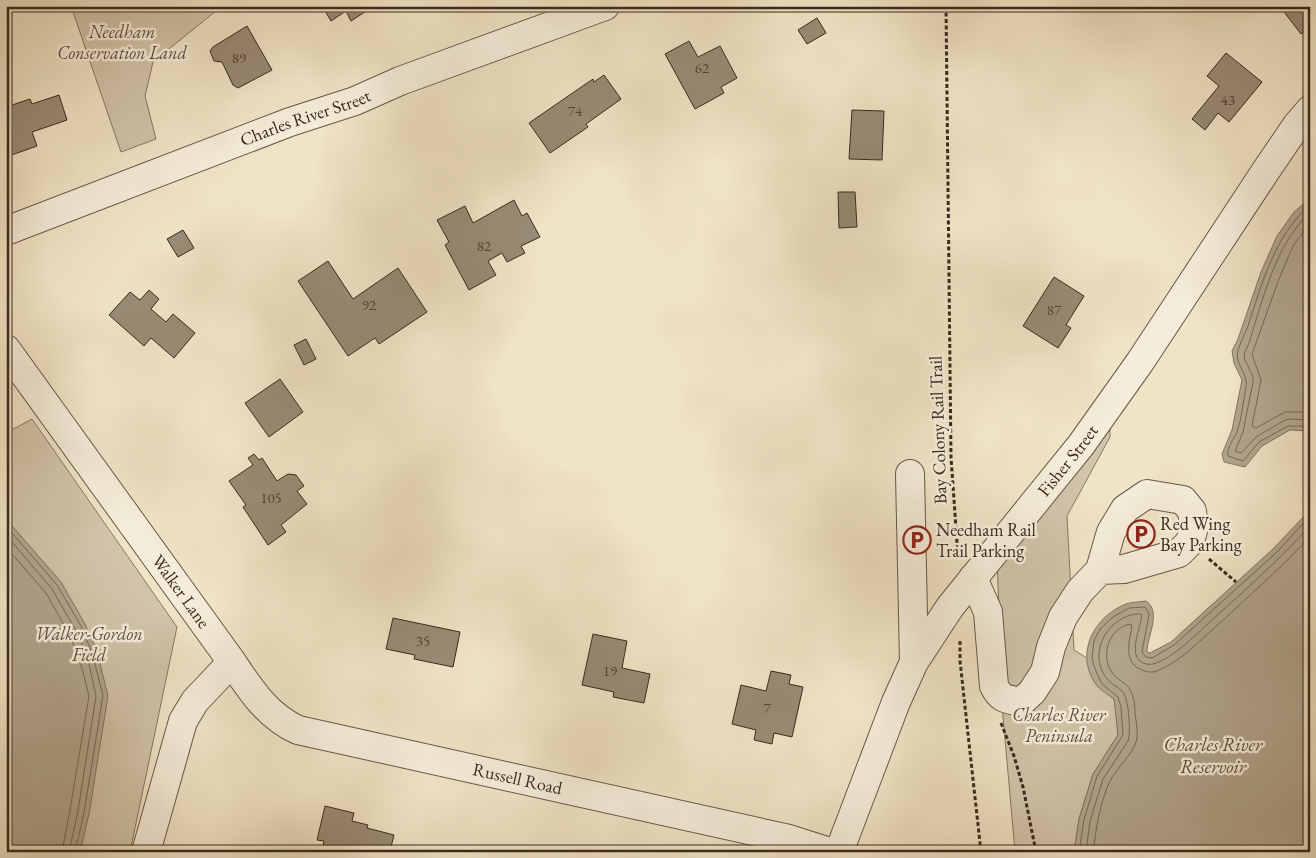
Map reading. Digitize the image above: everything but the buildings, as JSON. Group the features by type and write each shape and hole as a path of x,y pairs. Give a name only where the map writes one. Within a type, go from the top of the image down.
{"street":[{"name":"Charles River Street","path":"6,231 290,122 355,100 400,81 605,6"},
{"name":"Fisher Street","path":"839,852 896,702 914,662 931,634 966,587 1081,445 1140,362 1277,154 1310,110"},
{"name":"Walker Lane","path":"6,348 232,662"},
{"path":"910,474 914,662"},
{"path":"966,587 988,612 994,686 998,695 1005,699 1021,702 1032,692 1045,672 1051,647 1063,617 1080,591 1100,570 1112,532 1125,509 1146,494 1182,500 1192,511 1194,527 1190,542 1179,553 1124,569 1100,570"},
{"path":"146,852 182,721 195,701 232,662"},
{"name":"Russell Road","path":"232,662 267,710 288,726 298,730 330,739 789,839 830,852"}],"path":[{"name":"Bay Colony Rail Trail","path":"946,6 951,457 966,587"},
{"path":"1190,542 1236,582"},
{"path":"960,633 960,661 981,852"},
{"path":"998,695 1001,726 1014,756 1023,787 1036,852"}],"green space":[{"name":"Needham Conservation Land","path":"71,6 222,6 153,62 145,96 156,139 121,152"},
{"name":"Charles River Peninsula","path":"1110,411 1110,437 1067,516 1074,650 1087,658 1090,671 1099,687 1114,699 1118,735 1093,774 1079,819 1074,852 1015,852 1003,716 997,557"},
{"name":"Walker-Gordon Field","path":"32,419 177,627 130,852 6,852 6,433"}],"water":[{"path":"1310,196 1310,431 1290,430 1262,446 1245,467 1224,462 1222,454 1232,430 1242,380 1234,363 1232,351 1261,272 1277,236 1294,212"},
{"name":"Charles River Reservoir","path":"1310,510 1310,852 1074,852 1079,819 1093,774 1118,735 1114,699 1098,687 1087,663 1090,639 1096,628 1114,610 1128,603 1146,601 1153,611 1153,625 1147,652 1150,653 1171,642 1274,548"},
{"path":"6,519 61,582 85,624 97,651 108,696 89,814 80,852 6,852"}],"place":[{"name":"Red Wing Bay Parking","path":"1141,534"},
{"name":"Needham Rail Trail Parking","path":"917,540"}]}
